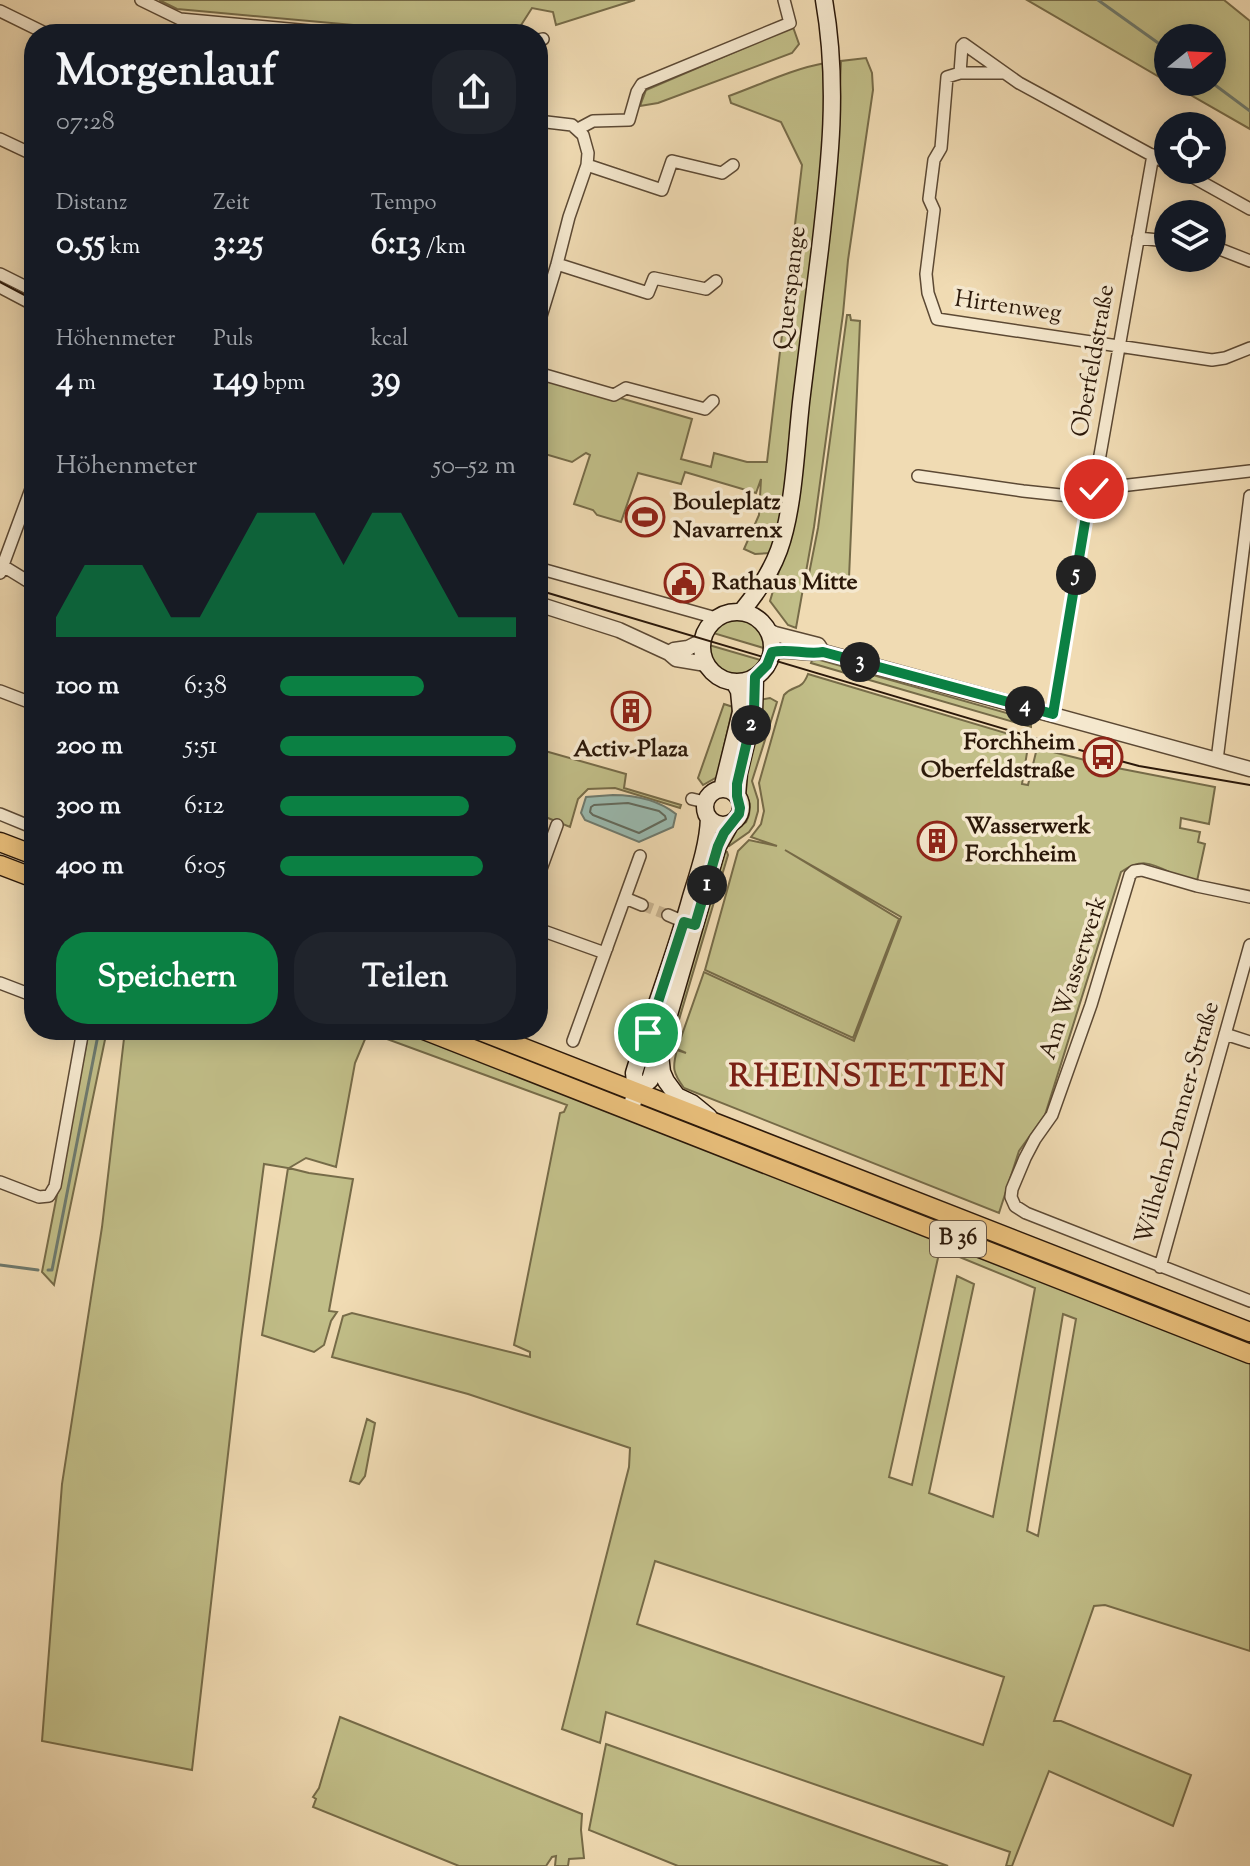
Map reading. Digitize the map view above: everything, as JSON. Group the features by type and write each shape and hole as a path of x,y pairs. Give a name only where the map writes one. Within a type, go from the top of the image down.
{"main road":[{"name":"Querspange","path":"767,578 779,549 791,494 826,200 833,93 824,0"},
{"path":"741,612 767,578"},
{"path":"764,626 755,617 741,612 716,618 706,629 702,641 706,664 716,676 734,682 745,682 755,677 767,665 772,652 771,640 761,611 767,578"},
{"path":"729,792 739,773 754,711 755,677"},
{"path":"729,792 741,712 739,691 734,682"},
{"path":"630,1111 636,1092 634,1073 690,924 718,846 739,814 740,802 729,792 711,793 702,807 708,831 690,924 650,1080 636,1092"},
{"path":"702,807 718,824 731,823"},
{"path":"0,842 24,851"},
{"path":"0,865 24,874"},
{"name":"B 36","path":"449,1040 1250,1354"},
{"name":"B 36","path":"503,1040 1250,1332"},
{"path":"659,1052 662,1072 677,1096 692,1103 720,1125"}],"street":[{"path":"141,0 180,19 234,24"},
{"path":"578,129 593,121 629,120 642,84 790,23 784,0"},
{"path":"0,11 27,24"},
{"path":"1004,73 960,73 962,46 964,44 1004,73 1153,155"},
{"name":"Hirtenweg","path":"960,73 947,77 941,148 934,160 929,199 934,210 926,274 928,293 937,319 1120,346"},
{"path":"548,121 564,122 578,129 588,153 548,293"},
{"path":"0,139 24,150"},
{"name":"Oberfeldstraße","path":"1053,714 1153,155"},
{"path":"587,165 662,190 672,161 722,173 733,165"},
{"path":"1205,184 1250,209"},
{"path":"1138,238 1154,240"},
{"path":"1226,252 1250,261"},
{"path":"557,264 648,293 654,278 706,289 716,281"},
{"path":"0,274 24,285"},
{"path":"0,287 24,300"},
{"path":"1120,346 1212,360 1250,348"},
{"path":"548,376 614,395 626,388 705,409 713,401"},
{"path":"918,476 1023,491 1092,493 1250,471"},
{"path":"1217,760 1250,496"},
{"path":"24,508 1,570 24,580"},
{"path":"548,571 716,618"},
{"path":"548,607 619,630 676,659 706,664"},
{"path":"764,626 775,634 818,645 823,652"},
{"path":"669,653 702,641"},
{"path":"772,652 823,652 1250,769"},
{"path":"0,691 24,700"},
{"path":"0,814 24,824"},
{"path":"548,850 557,825"},
{"path":"573,1041 640,856"},
{"name":"Am Wasserwerk","path":"1160,1267 1026,1213 1015,1206 1012,1189 1030,1148 1052,1115 1091,1005 1130,875 1142,870 1250,897"},
{"path":"625,898 642,905"},
{"path":"668,915 690,924"},
{"path":"548,933 602,952 607,948"},
{"name":"Wilhelm-Danner-Straße","path":"1160,1267 1250,945"},
{"path":"0,983 24,992"},
{"path":"1225,1034 1250,1042"},
{"path":"0,1182 39,1197 49,1196 55,1186 81,1040"},
{"path":"1160,1267 1250,1301"}],"shaded area":[{"path":"159,0 635,0 556,25 553,12 532,8 522,24 343,24 177,9"},
{"path":"1027,0 1224,0 1250,21 1250,129 1226,115 1226,112 1220,112 1192,96 1226,96 1226,24 1154,24 1154,74"},
{"path":"793,27 799,44 792,53 658,103 640,106 646,90"},
{"path":"866,58 872,73 873,90 814,527 796,628 788,625 770,601 786,548 838,131 841,61"},
{"path":"825,63 826,146 784,504 771,553 755,554 744,549 759,515 761,479 756,493 685,472 681,484 638,473 621,522 574,504 590,455 586,453 572,462 548,455 548,377 692,419 681,459 711,467 714,453 747,462 767,462 802,165 781,122 731,103 729,96"},
{"path":"847,315 851,320 860,321 849,578 807,584 818,528"},
{"name":"Bouleplatz Navarrenx","path":"637,500 661,507 653,534 630,527"},
{"path":"739,619 763,630 767,649 713,633 724,623"},
{"path":"709,645 764,661 747,673 729,675 714,665"},
{"path":"813,658 1031,720 1031,727 811,663"},
{"path":"808,674 1029,740 1022,784 1028,785 1037,748 1117,768 1215,787 1209,824 1181,818 1180,828 1200,832 1198,842 1205,844 1197,881 1169,875 1169,872 1145,863 1121,872 1045,1115 1019,1151 999,1213 684,1088 676,1074 677,1050 686,1053 677,1049 704,972 854,1041 901,917 785,850 899,919 853,1038 705,970 738,851 749,840 777,846 751,837 761,824 764,811 759,783 784,695 803,683"},
{"path":"770,698 777,702 752,781 758,811 749,832 729,846 722,843 746,822 749,815 750,804 744,789 759,700"},
{"path":"724,704 733,707 717,777 703,785 698,778"},
{"path":"548,752 626,774 624,788 681,805 680,808 615,788 588,789 578,799 570,827 548,818"},
{"path":"720,851 728,855 667,1060 666,1044"},
{"path":"87,1040 105,1040 54,1285 42,1272"},
{"path":"124,1040 365,1040 355,1063 336,1167 306,1158 289,1168 353,1179 329,1311 337,1312 324,1345 314,1352 262,1335 288,1168 264,1164 192,1770 42,1741 62,1484 102,1227"},
{"path":"390,1040 425,1040 865,1208 1250,1360 1250,1651 1105,1605 1094,1606 1054,1721 1061,1721 1191,1775 1173,1826 1049,1771 1012,1866 1006,1866 1010,1852 606,1712 600,1743 562,1729 629,1467 630,1448 468,1394 332,1357 343,1316 352,1313 530,1357 530,1352 514,1345 560,1113 567,1105","holes":["940,1249 1035,1288 993,1517 929,1493 974,1284 957,1276 912,1485 889,1477","1063,1314 1076,1319 1038,1536 1027,1531","655,1561 1004,1677 983,1745 637,1624"]},
{"path":"367,1419 375,1423 365,1476 359,1484 350,1481"},
{"path":"340,1717 582,1814 584,1858 569,1859 568,1866 555,1866 556,1856 546,1866 459,1866 313,1807 316,1799 313,1797 319,1788"},
{"path":"606,1744 948,1866 678,1866 589,1830"}],"water":[{"path":"586,797 638,797 662,805 676,814 673,827 639,842 585,820 581,813"}],"waterway":[{"path":"1098,0 1154,40"},
{"path":"1226,93 1250,111"},
{"path":"48,1270 52,1270 97,1040"},
{"path":"0,1265 38,1270"}],"tunnel":[{"path":"642,905 668,915"}],"tram line":[{"path":"0,282 24,295"},
{"path":"548,593 1035,738 1139,766 1250,785"}],"place":[{"name":"Bouleplatz Navarrenx","path":"645,517"},
{"name":"Rathaus Mitte","path":"684,583"},
{"name":"Activ-Plaza","path":"631,711"},
{"name":"Forchheim Oberfeldstraße","path":"1103,757"},
{"name":"Wasserwerk Forchheim","path":"937,841"}],"district":[{"name":"RHEINSTETTEN","path":"868,1078"}],"route":[{"path":"648,1033 684,922 695,925 718,846 739,814 737,784 754,711 755,677 764,670 772,652 823,652 1053,714 1089,498 1094,489"}]}
